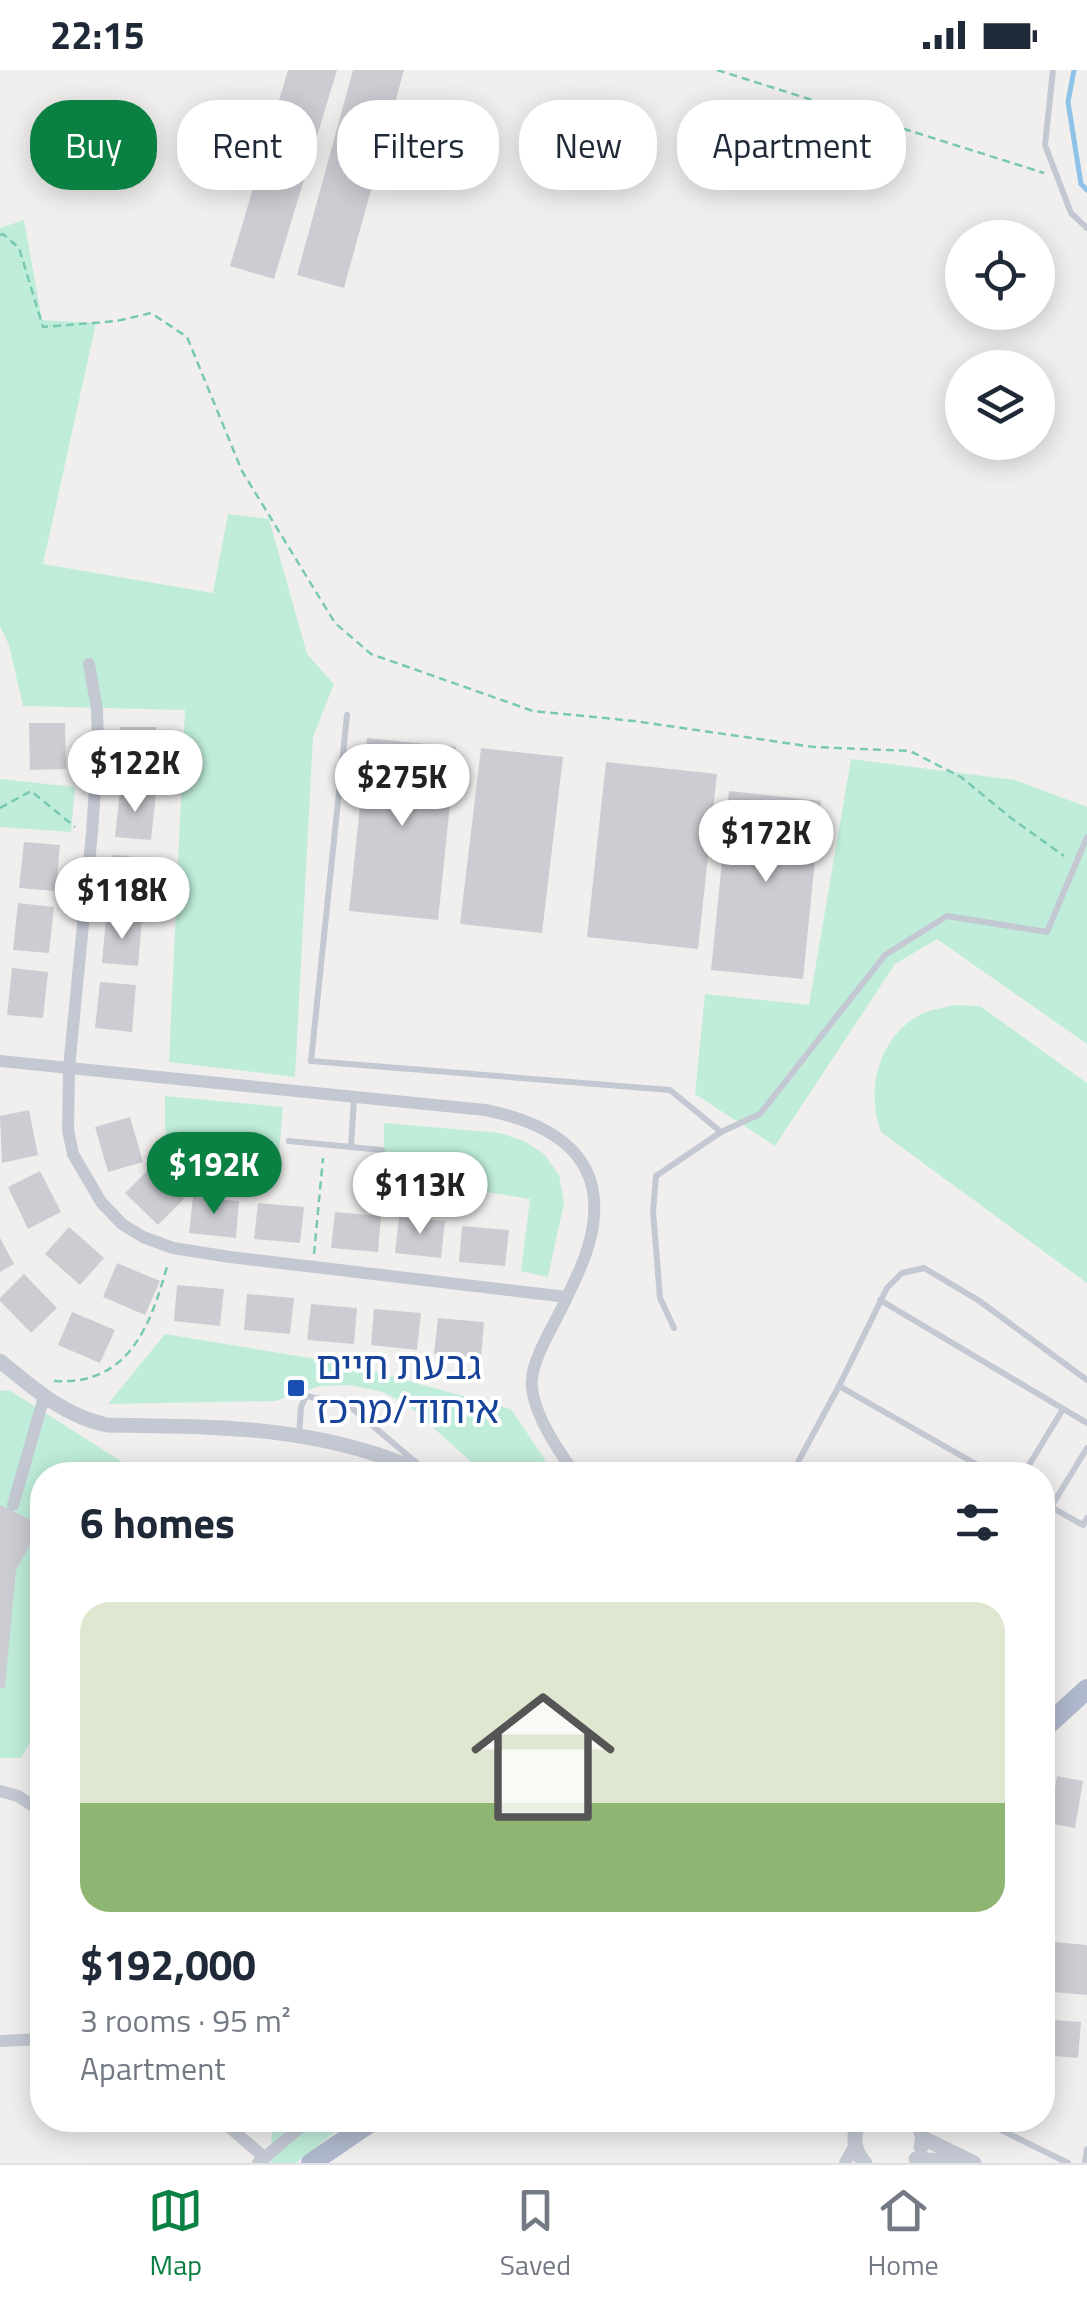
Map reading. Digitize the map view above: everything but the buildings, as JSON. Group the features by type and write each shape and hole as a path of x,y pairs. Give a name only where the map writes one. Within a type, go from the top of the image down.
{"main road":[{"path":"1055,1716 1087,1689"},
{"path":"309,2163 346,2132"},
{"path":"309,2163 356,2132"}],"street":[{"path":"89,664 98,744 69,1068 68,1130 73,1154 100,1202 122,1224 173,1248 568,1297"},
{"path":"0,1061 484,1110 551,1132 582,1162 595,1199 590,1240 532,1376 533,1400 566,1462"},
{"path":"0,1361 44,1397 88,1421 107,1425 237,1427 299,1435 397,1462"},
{"path":"13,1505 44,1397"},
{"path":"0,1791 30,1804"},
{"path":"0,2041 30,2040"},
{"path":"234,2132 262,2160 294,2132"},
{"path":"856,2132 855,2145 864,2163"},
{"path":"920,2132 921,2149 914,2161 965,2163"},
{"path":"922,2138 974,2163"},
{"path":"845,2163 855,2145"}],"lane":[{"path":"1053,70 1045,145 1071,213 1087,228"},
{"path":"347,715 312,1060 670,1090 721,1132"},
{"path":"674,1328 660,1298 653,1211 656,1176 721,1132 760,1114 885,955 946,916 1046,932 1087,837"},
{"path":"352,1147 354,1097"},
{"path":"289,1141 382,1150"},
{"path":"798,1462 886,1288 902,1273 924,1268 978,1300 1087,1380"},
{"path":"880,1300 1087,1423"},
{"path":"839,1386 972,1462"},
{"path":"299,1435 306,1396 347,1404 416,1462"},
{"path":"1031,1462 1063,1409"},
{"path":"1055,1500 1087,1448"},
{"path":"1055,1509 1083,1525 1087,1518"},
{"path":"1005,2132 1068,2163"},
{"path":"1085,2163 1087,2148"}],"path":[{"path":"717,70 1057,177"},
{"path":"0,235 18,248 42,328 117,321 150,312 187,337 242,471 335,623 371,654 533,711 634,720 814,747 910,751 961,776 1010,818 1076,864"},
{"path":"0,808 31,791 92,840"},
{"path":"312,1266 324,1144"},
{"path":"19,1376 68,1382 118,1365 155,1309 173,1248"}],"green space":[{"path":"24,220 42,320 96,323 43,564 213,593 228,514 269,519 307,654 334,684 313,737 295,1077 169,1062 185,710 23,706 9,645 0,626 0,228"},
{"path":"851,759 1015,780 1087,807 1087,1044 937,939 895,964 775,1146 695,1094 705,994 809,1005"},
{"path":"0,779 75,787 71,832 0,827"},
{"path":"954,1005 980,1006 1087,1083 1087,1283 881,1132 876,1115 876,1081 886,1049 908,1023 927,1012"},
{"path":"165,1096 283,1107 278,1164 195,1159 172,1150 165,1129"},
{"path":"384,1123 500,1133 524,1141 544,1154 559,1175 564,1203 548,1277 521,1271 530,1199 384,1176"},
{"path":"165,1334 346,1364 511,1409 546,1462 472,1462 408,1405 383,1392 350,1385 320,1386 275,1401 108,1404"},
{"path":"9,1390 123,1462 30,1462 30,1743 21,1758 0,1758 0,1391"},
{"path":"272,2132 335,2132 296,2163 271,2163"}],"waterway":[{"path":"1074,70 1068,102 1081,184 1087,190"}],"place":[{"name":"גבעת חיים איחוד/מרכז","path":"296,1388"}]}
